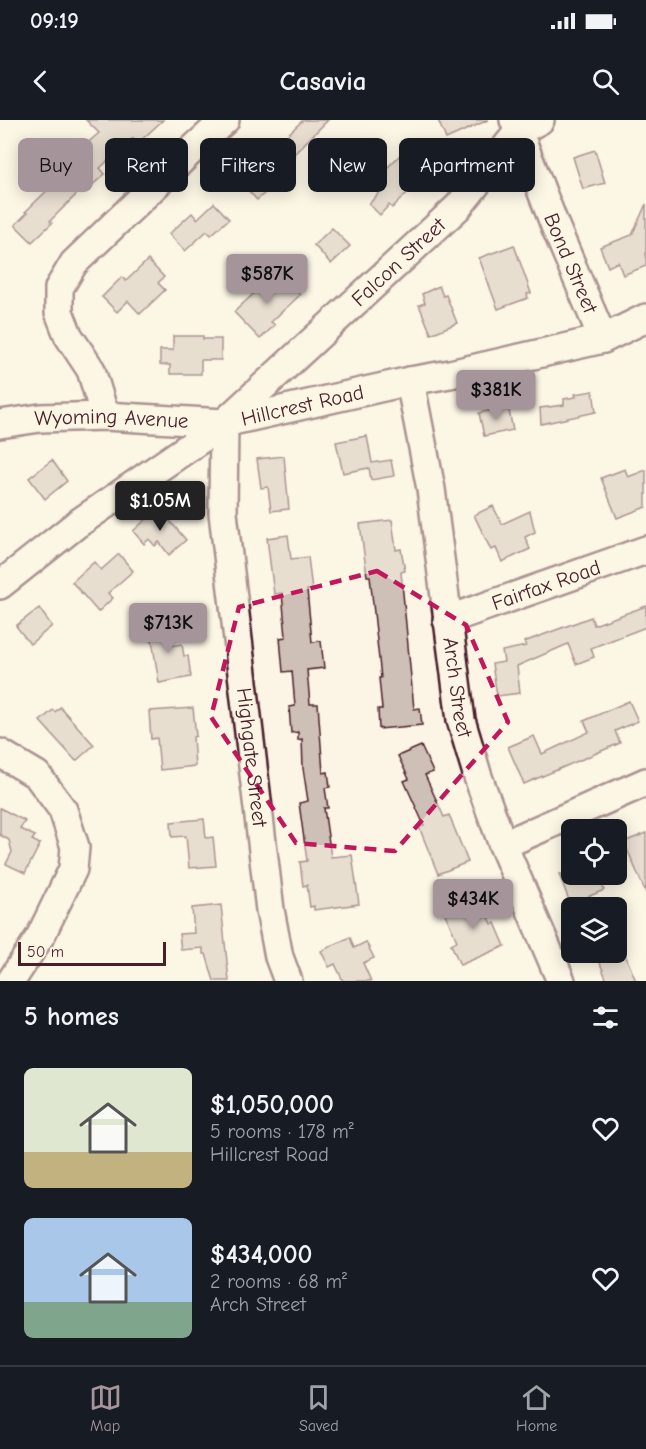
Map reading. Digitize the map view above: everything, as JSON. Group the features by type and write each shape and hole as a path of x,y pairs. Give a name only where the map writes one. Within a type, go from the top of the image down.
{"street":[{"path":"105,416 91,370 68,334 59,312 59,288 74,263 225,120"},
{"name":"Bond Street","path":"524,124 555,226 603,339"},
{"name":"Falcon Street","path":"224,423 458,207 524,124"},
{"name":"Hillcrest Road","path":"0,585 77,524 224,423 603,339 646,318"},
{"name":"Arch Street","path":"410,381 430,489 461,720 478,777 503,845 561,981"},
{"name":"Wyoming Avenue","path":"0,424 40,418 105,416 224,423"},
{"name":"Highgate Street","path":"224,423 223,513 270,910 279,957 288,981"},
{"name":"Fairfax Road","path":"447,620 646,550"},
{"path":"0,753 37,775 63,810 75,847 73,869 41,936 11,981"},
{"path":"503,845 646,782"}],"highlighted area":[{"path":"377,571 466,625 508,722 395,851 296,843 211,717 239,607"}],"building":[{"path":"86,120 163,120 143,138 105,138 105,163 100,168 105,174 93,184 93,138 99,133"},
{"path":"303,120 328,120 296,152 296,138 284,138"},
{"path":"438,120 488,120 448,138 446,138"},
{"path":"595,150 605,183 583,189 573,157"},
{"path":"399,156 399,192 408,192 392,208 389,205 380,215 369,204 378,192 387,192 387,168"},
{"path":"46,192 79,192 32,242 15,225 27,213 25,212"},
{"path":"250,192 266,192 257,200"},
{"path":"214,203 229,219 211,235 207,231 185,251 169,234 192,213 197,219"},
{"path":"646,204 646,266 623,275 618,262 608,267 600,247 632,235"},
{"path":"332,228 350,246 331,264 314,245"},
{"path":"514,245 531,293 527,294 528,298 498,309 479,258"},
{"path":"148,260 164,277 158,283 165,290 140,314 128,301 117,312 102,297 122,277 126,281"},
{"path":"278,271 300,295 271,322 275,325 260,339 234,312"},
{"path":"439,286 443,296 446,295 457,323 431,334 419,305 425,303 422,294"},
{"path":"173,336 203,336 203,339 221,339 221,360 201,360 201,374 170,374 170,365 160,365 160,350 173,350"},
{"path":"593,391 596,412 541,424 540,408 564,405 564,399 576,397 575,394"},
{"path":"508,406 513,430 484,436 479,413"},
{"path":"367,436 372,463 391,460 394,476 371,480 369,468 343,473 336,442"},
{"path":"284,456 289,509 271,511 268,487 261,488 257,459"},
{"path":"52,460 67,481 45,499 29,478"},
{"path":"625,469 628,477 646,470 646,507 617,518 601,478"},
{"path":"493,506 502,524 530,511 535,532 525,537 530,549 502,562 496,548 491,550 474,515"},
{"path":"159,508 186,540 169,555 159,542 155,546 149,539 144,544 133,531"},
{"path":"392,520 396,550 401,549 405,571 401,572 414,709 420,708 422,725 379,729 378,709 382,709 379,678 381,678 370,576 367,576 360,524"},
{"path":"288,535 291,559 308,557 312,590 307,590 312,642 321,641 324,668 307,670 310,704 318,704 323,773 328,772 330,787 325,788 328,808 324,808 331,857 352,855 359,904 314,910 314,906 310,907 307,885 303,886 300,862 307,861 299,803 308,801 302,739 298,740 298,732 291,733 289,707 295,706 292,671 283,672 280,638 286,637 282,593 274,594 267,538"},
{"path":"119,554 133,571 108,593 113,598 98,612 72,582 94,562 101,570"},
{"path":"646,606 646,627 591,648 594,657 576,664 568,644 517,666 520,693 497,696 492,664 504,662 502,651 526,646 524,642 591,617 594,625"},
{"path":"39,608 52,626 30,644 16,626"},
{"path":"165,619 170,646 182,644 184,656 188,656 191,677 159,683 147,622"},
{"path":"629,701 638,721 615,731 620,743 524,784 508,747 534,736 542,754 589,732 584,721"},
{"path":"60,707 94,745 76,761 40,721"},
{"path":"193,708 196,736 193,737 195,766 160,770 157,738 151,739 149,711"},
{"path":"421,746 433,772 425,775 444,817 449,815 468,862 438,874 419,827 424,825 404,781 409,779 398,756"},
{"path":"0,808 25,821 20,829 35,836 32,840 40,844 25,873 6,864 12,852 9,840 0,835"},
{"path":"204,819 206,838 213,837 216,866 189,868 186,836 172,837 171,822"},
{"path":"646,833 646,893 627,849 627,841"},
{"path":"563,885 602,885 604,890 587,897 568,897"},
{"path":"479,893 492,924 495,923 505,946 460,965 451,944 457,941 443,909"},
{"path":"221,905 229,981 214,981 206,954 203,954 203,948 181,950 179,934 194,933 192,908"},
{"path":"350,937 354,948 366,942 374,958 363,963 371,981 343,981 335,964 329,967 321,951"},
{"path":"627,959 636,981 607,981 600,963 627,963"}]}
